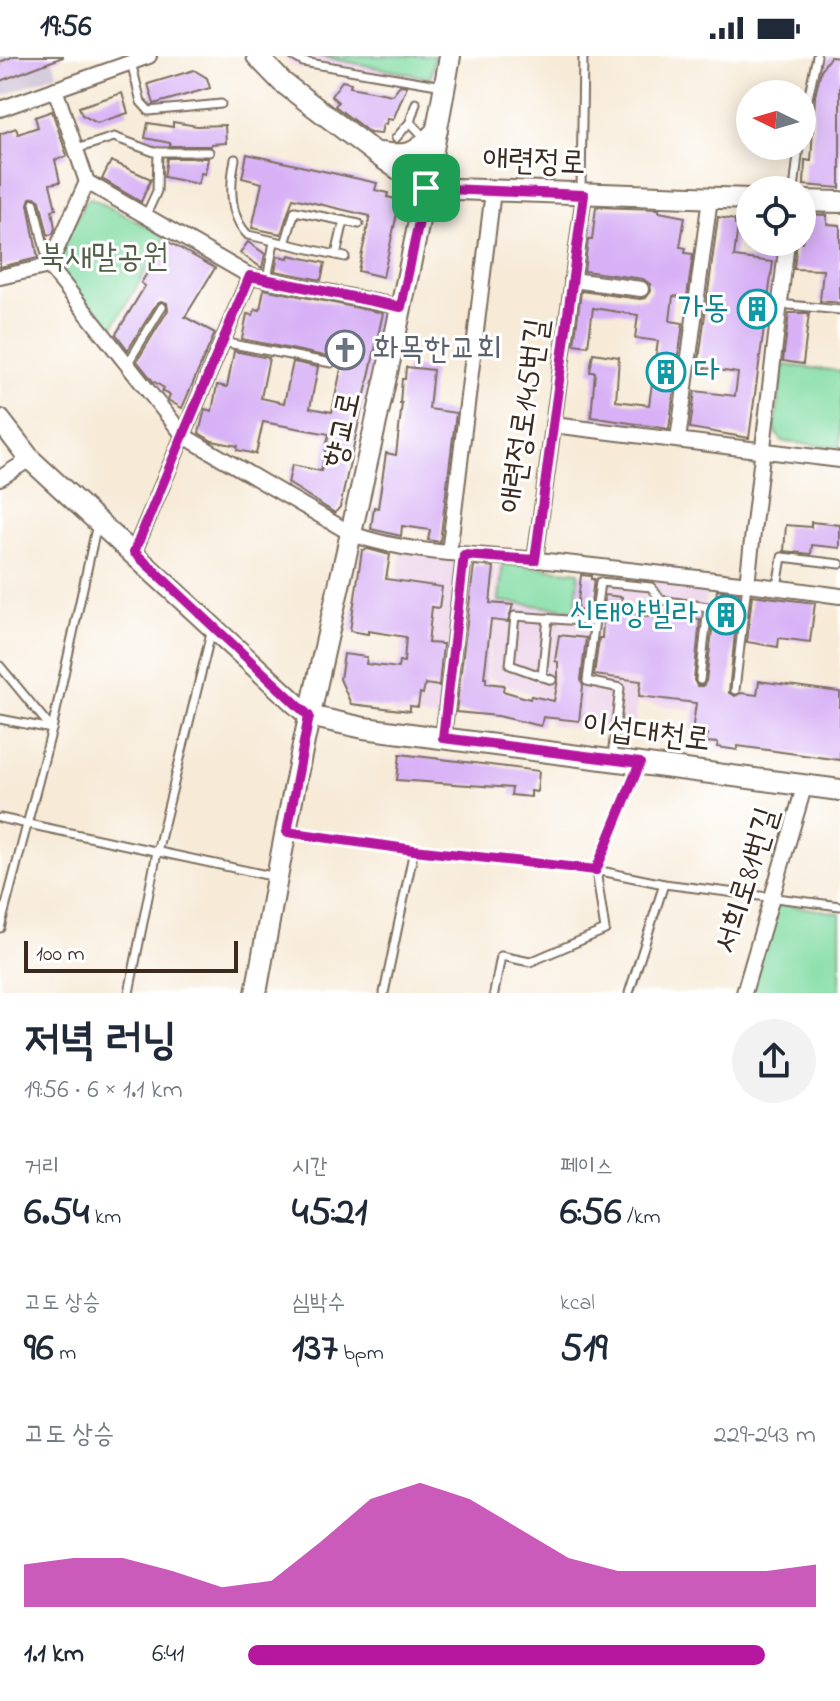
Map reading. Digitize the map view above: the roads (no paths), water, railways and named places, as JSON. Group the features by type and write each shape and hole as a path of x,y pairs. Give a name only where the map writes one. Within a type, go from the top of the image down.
{"street":[{"path":"0,109 149,56"},
{"path":"257,56 282,82 426,188"},
{"name":"향교로","path":"256,993 309,716 401,307 426,188 432,135 450,56"},
{"path":"55,89 87,182 250,276 401,307"},
{"path":"375,153 409,155 432,135"},
{"path":"49,266 87,182"},
{"name":"애련정로","path":"426,188 736,199"},
{"path":"449,553 493,191"},
{"name":"애련정로145번길","path":"535,560 582,195"},
{"path":"678,440 710,198"},
{"path":"816,201 840,202"},
{"path":"747,584 785,256"},
{"path":"0,277 49,266"},
{"path":"49,266 184,436"},
{"path":"134,552 250,276"},
{"name":"애련정로145번길","path":"572,280 641,289"},
{"path":"0,420 30,459 309,716"},
{"path":"553,425 840,460"},
{"name":"향교로","path":"184,436 352,534"},
{"path":"0,478 30,459"},
{"path":"352,534 378,542 464,555 535,560 840,596"},
{"path":"443,738 464,555"},
{"name":"이섭대천로","path":"309,716 364,728 840,790"},
{"name":"서희로81번길","path":"744,993 805,784"}],"lane":[{"path":"293,56 303,62 445,87"},
{"path":"582,195 583,56"},
{"path":"812,80 817,56"},
{"path":"131,62 141,102 149,111 221,104"},
{"path":"396,138 410,122 416,103"},
{"path":"410,122 432,135"},
{"path":"76,150 114,137 158,152 209,152"},
{"path":"145,216 157,191 158,152"},
{"path":"235,159 230,188 241,226 248,235 340,256 344,221"},
{"path":"34,203 49,266"},
{"path":"285,244 295,211 359,224"},
{"path":"267,279 274,242"},
{"path":"779,304 840,310"},
{"path":"128,363 162,307"},
{"path":"222,342 331,363"},
{"path":"0,928 52,729 97,521"},
{"path":"777,587 782,557 840,564"},
{"path":"612,760 620,689 618,686 587,681 598,586 602,582 651,587 661,600 707,606 700,680"},
{"path":"735,690 747,584"},
{"path":"552,680 510,665 516,615 594,622"},
{"path":"542,677 548,618"},
{"path":"129,993 157,852 213,625"},
{"path":"0,666 52,729"},
{"path":"0,719 52,729"},
{"path":"494,993 501,956 530,962 605,930 596,870 640,763"},
{"path":"0,818 278,878"},
{"path":"287,832 596,870 664,884 840,906"},
{"path":"384,993 414,850"},
{"path":"629,993 664,884"}],"place":[{"name":"가동","path":"757,309"},
{"name":"화목한교회","path":"345,350"},
{"name":"다","path":"666,372"},
{"name":"신태양빌라","path":"726,615"}],"park label":[{"name":"북새말공원","path":"104,258"}]}
